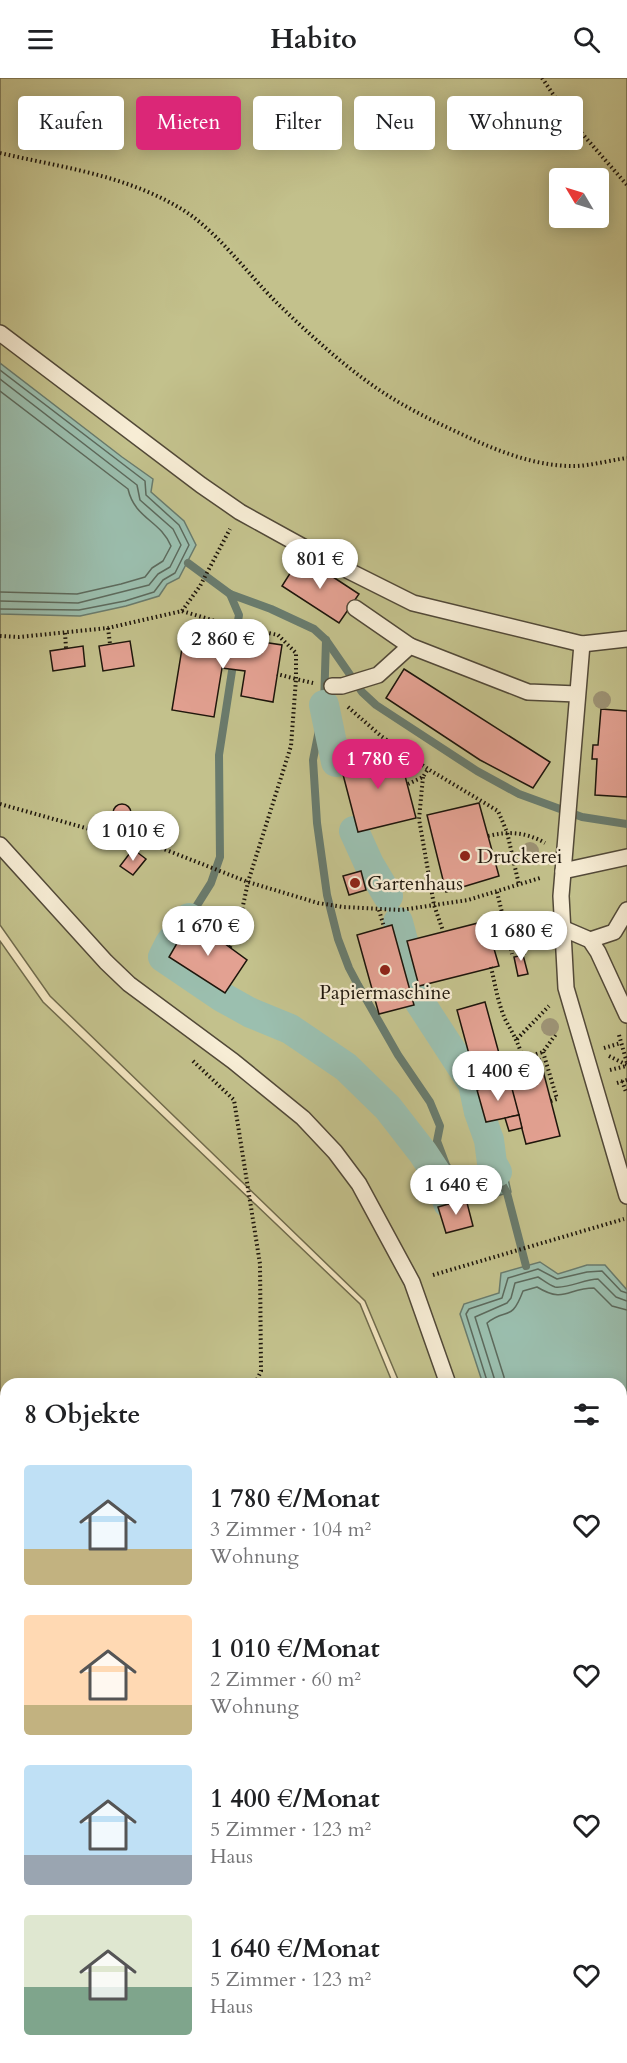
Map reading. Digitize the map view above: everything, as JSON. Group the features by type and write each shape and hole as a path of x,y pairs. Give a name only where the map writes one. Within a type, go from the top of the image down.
{"lane":[{"path":"0,333 230,505 327,560 414,603 582,644 627,639"},
{"path":"355,608 410,646 528,692 577,694"},
{"path":"582,644 561,896 566,988 627,1196"},
{"path":"337,686 378,675 410,646"},
{"path":"0,845 106,962 129,984 233,1061 295,1111 335,1152 359,1184 412,1282 446,1378"},
{"path":"563,872 627,857"},
{"path":"590,940 614,932 627,910"},
{"path":"562,928 590,940 598,952 627,1015"}],"path":[{"path":"542,78 572,122 627,185"},
{"path":"0,153 85,170 142,190 179,207 205,228 276,302 346,364 394,399 438,424 493,448 534,462 577,466 627,458"},
{"path":"182,611 200,586 218,548"},
{"path":"0,636 65,633 108,628 182,611 225,624 278,635 296,653 291,746 248,882 237,934 230,947"},
{"path":"108,628 110,644"},
{"path":"65,633 66,648"},
{"path":"277,674 306,682"},
{"path":"0,804 144,843 176,853 248,882 318,903 343,907 401,910 434,906 468,900 519,885 507,832 498,811 428,769 381,736 342,702 337,686"},
{"path":"428,769 423,777 419,819 434,906 443,931"},
{"path":"408,784 423,777"},
{"path":"488,836 507,832 518,833 539,840 565,856"},
{"path":"137,852 144,843"},
{"path":"497,892 512,954"},
{"path":"379,910 384,927"},
{"path":"494,948 521,941"},
{"path":"491,968 500,1005 505,1019 517,1038 524,1063"},
{"path":"517,1038 566,988"},
{"path":"502,1083 496,1066 543,1052 573,1012"},
{"path":"543,1052 557,1099 551,1101"},
{"path":"192,1060 234,1100 260,1264 261,1371 258,1378"},
{"path":"622,1081 625,1094"},
{"path":"448,1270 627,1218"}],"shaded area":[{"path":"0,78 627,78 627,1378 397,1378 365,1301 50,996 0,925"},
{"path":"0,941 43,1002 360,1304 391,1378 0,1378"}],"water":[{"path":"0,363 153,479 151,492 184,521 196,545 179,578 167,584 159,596 80,616 0,614"},
{"path":"504,1161 511,1192 493,1197 487,1185 483,1165"},
{"path":"540,1262 558,1274 587,1265 605,1265 627,1290 627,1378 481,1378 460,1314 464,1304 499,1293 501,1273"}],"building":[{"path":"301,556 359,594 339,623 282,586"},
{"path":"185,630 282,645 273,702 241,696 245,671 222,668 214,717 172,710"},
{"path":"130,641 134,666 103,671 99,646"},
{"path":"83,646 85,666 53,671 50,651"},
{"path":"404,669 550,762 533,788 480,760 386,698"},
{"path":"601,709 627,711 627,797 595,795 597,759 592,759 593,745 598,745"},
{"path":"398,749 416,818 358,832 340,763"},
{"name":"Druckerei","path":"479,803 499,876 446,892 427,815"},
{"path":"122,804 128,807 131,813 128,819 122,822 116,819 113,813 116,807"},
{"path":"133,849 146,859 133,875 120,866"},
{"name":"Gartenhaus","path":"361,871 366,890 349,895 343,876"},
{"path":"191,919 247,960 225,993 169,957"},
{"path":"486,921 499,966 419,986 407,941"},
{"name":"Papiermaschine","path":"392,925 414,1005 379,1014 357,935"},
{"path":"523,944 525,954 523,955 528,974 518,976 514,957 519,956 517,945"},
{"path":"485,1002 500,1057 472,1065 457,1010"},
{"path":"540,1059 560,1136 526,1144 506,1068"},
{"path":"510,1081 519,1115 486,1122 477,1090"},
{"path":"519,1115 522,1128 509,1131 505,1118"},
{"path":"466,1199 473,1226 446,1233 438,1207"}],"waterway":[{"path":"188,563 230,594 271,609 314,629 326,640 362,692 376,705 477,771 519,794 582,817 627,824"},
{"path":"230,594 239,615 235,638"},
{"path":"326,640 324,705 313,760 317,823 327,895 338,939 358,985 398,1055 430,1102 440,1126 437,1141 446,1165 455,1178 470,1185 482,1186 497,1183"},
{"path":"189,918 211,883 220,857 219,755 232,671"},
{"path":"324,705 336,762"},
{"path":"354,831 369,864 388,896"},
{"path":"189,918 170,943 163,957 222,997 251,1013 290,1029 346,1067 388,1108 423,1153 440,1179 448,1203"},
{"path":"398,922 419,1001 473,1084 479,1112 489,1140 492,1163 497,1172"},
{"path":"502,1184 507,1193 526,1266"}],"place":[{"name":"Druckerei","path":"465,856"},
{"name":"Gartenhaus","path":"355,883"},
{"name":"Papiermaschine","path":"385,970"}]}
